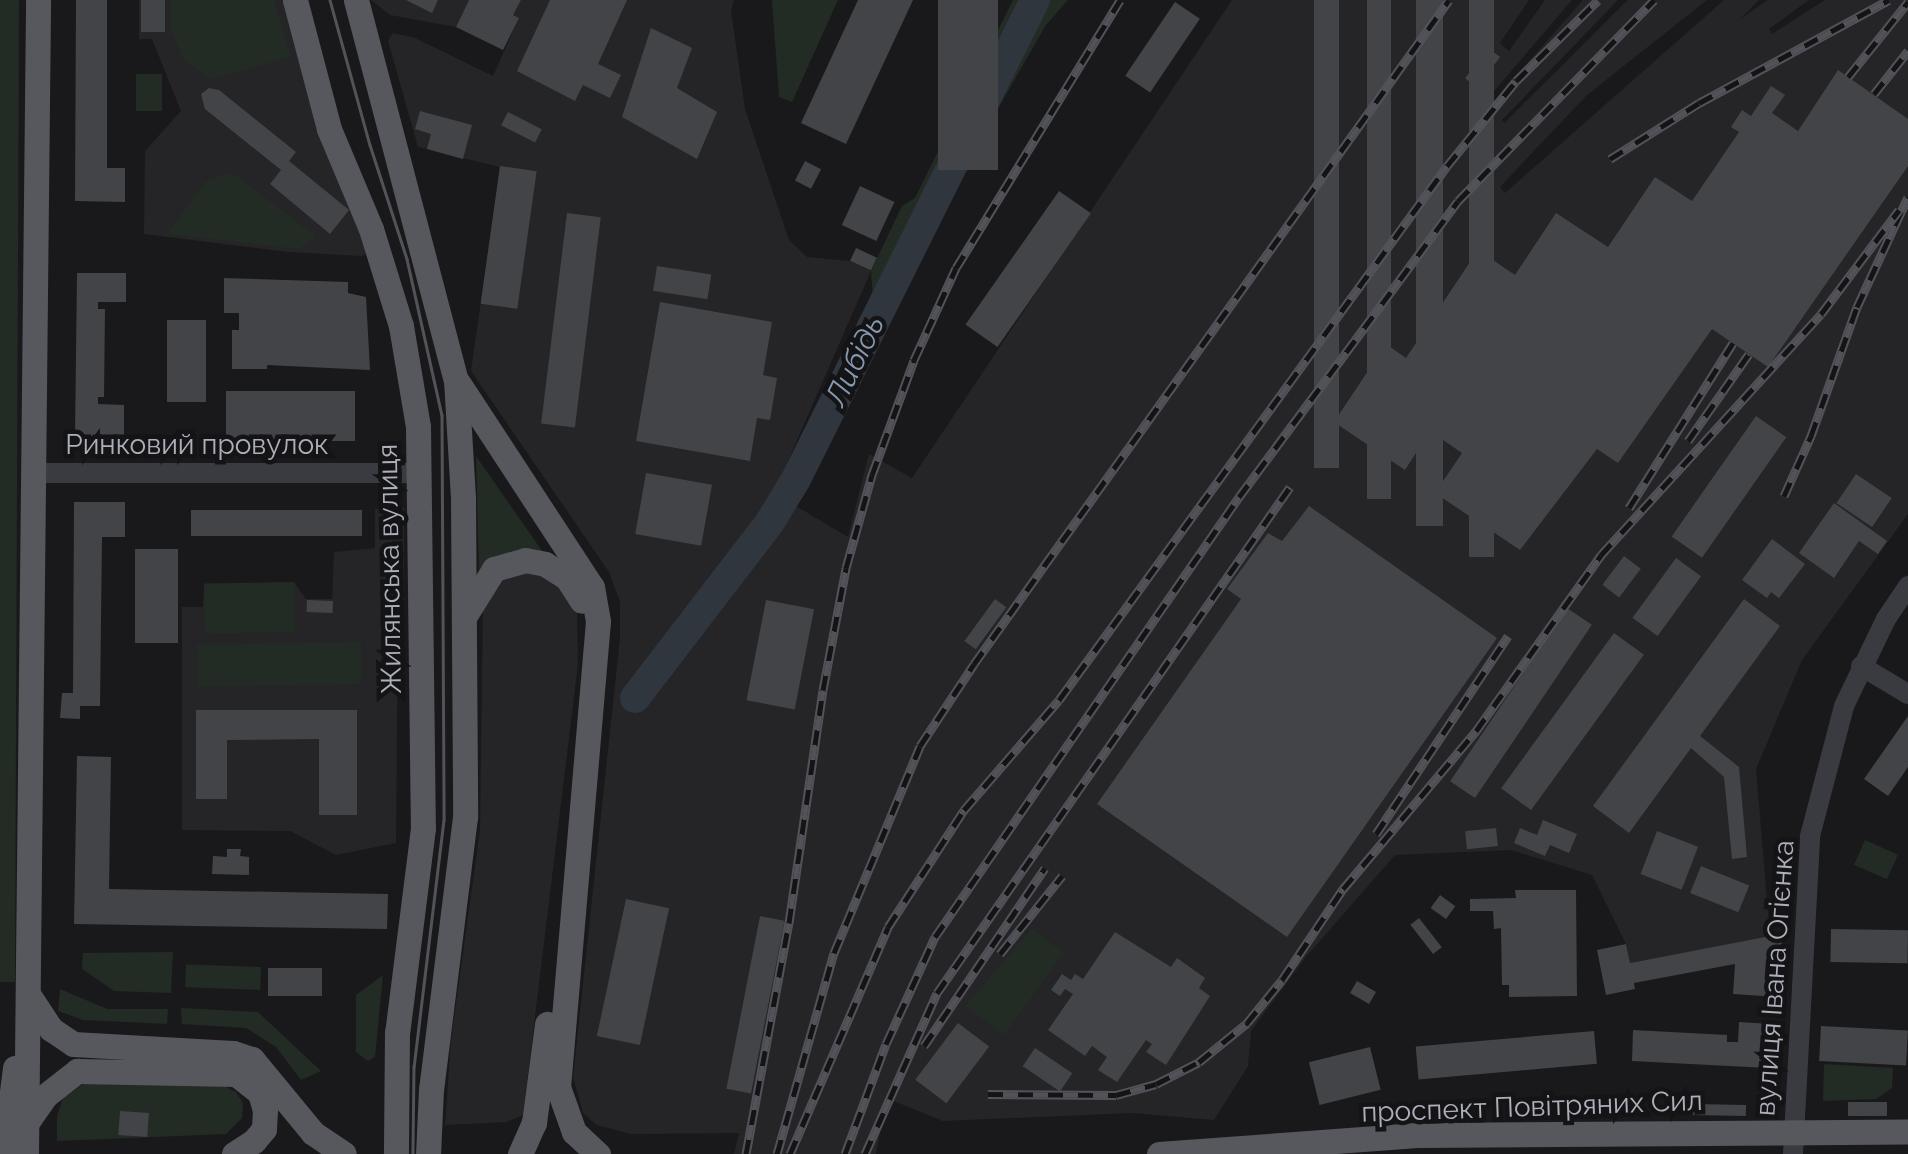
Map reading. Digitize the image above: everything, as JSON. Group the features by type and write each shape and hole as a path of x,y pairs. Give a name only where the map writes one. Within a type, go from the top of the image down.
{"main road":[{"path":"26,1154 38,0"},
{"name":"Жилянська вулиця","path":"295,0 330,130 371,229 402,326 413,380 420,473 423,828 397,1032 396,1154"},
{"path":"356,0 456,380 464,619 465,817 430,1089 428,1154"},
{"path":"456,380 592,587 598,621 558,1087 574,1132 598,1154"},
{"path":"464,619 482,583 494,569 512,562 545,564 568,578 583,602 582,686 538,1102 520,1154"},
{"path":"4,1154 28,994"},
{"path":"28,994 51,1029 73,1044 233,1053 252,1059 313,1133 344,1154"},
{"path":"27,1122 45,1096 77,1071 236,1074 260,1093 265,1110 264,1128 254,1141 234,1154"},
{"name":"проспект Повітряних Сил","path":"1159,1154 1420,1135 1793,1142 1908,1132"}],"street":[{"name":"Ринковий провулок","path":"34,472 420,473"},
{"name":"вулиця Івана Огієнка","path":"1793,1142 1810,836 1824,767 1861,666 1908,586"},
{"path":"1861,666 1908,694"}],"shaded area":[{"path":"0,0 19,0 15,982 0,982"},
{"path":"139,0 287,0 370,252 362,256 288,252 144,234 145,151 181,111 152,39 139,39"},
{"path":"171,0 274,0 291,57 211,79 184,61 170,28"},
{"path":"371,0 469,0 456,27 390,15"},
{"path":"521,0 734,0 731,10 745,109 789,240 807,257 850,261 871,271 774,493 848,537 869,454 912,478 1232,0 1529,0 1500,43 1509,51 1545,0 1572,0 1483,104 1487,109 1583,0 1618,0 1502,120 1504,123 1628,0 1707,0 1587,95 1500,187 1505,193 1724,0 1759,0 1740,19 1768,0 1809,0 1769,29 1772,34 1825,0 1908,0 1908,514 1802,660 1756,769 1770,936 1630,963 1626,944 1592,875 1511,850 1395,855 1305,958 1251,1031 1248,1066 1214,1120 1132,1113 943,1121 886,1098 876,1154 734,1154 739,1133 631,1134 597,1125 583,1113 573,1077 620,638 620,602 609,572 471,371 500,167 418,147 388,41 393,33 415,38 493,76 519,18 513,15"},
{"path":"772,0 838,0 792,102 779,97"},
{"path":"1013,0 1068,0 1046,25 884,307 873,302 871,271 902,206 915,198"},
{"path":"136,74 162,74 162,111 136,111"},
{"path":"227,173 237,176 317,237 299,249 167,234 205,182"},
{"path":"476,456 545,555 479,570"},
{"path":"404,507 404,600 398,600 396,843 336,855 290,831 182,830 182,607 203,607 204,587 256,583 294,582 306,599 332,599 334,552 375,548 375,509"},
{"path":"541,569 568,586 577,610 578,664 523,1115 507,1122 445,1125 451,1040 480,830 483,604 499,579 517,570"},
{"path":"294,582 295,632 205,634 204,584"},
{"path":"361,642 362,684 198,687 197,645"},
{"path":"1865,840 1898,855 1887,879 1854,865"},
{"path":"1032,928 1064,953 1004,1035 965,1006"},
{"path":"173,952 171,993 114,991 82,969 83,953"},
{"path":"186,964 261,967 260,990 185,987"},
{"path":"383,975 375,1057 368,1061 356,1052 356,995"},
{"path":"60,989 107,1009 168,1009 167,1024 83,1020 58,1011"},
{"path":"181,1008 258,1012 321,1071 301,1080 276,1047 246,1028 182,1024"},
{"path":"1824,1064 1893,1068 1892,1088 1876,1099 1823,1101"},
{"path":"86,1082 224,1086 236,1092 243,1103 242,1118 226,1134 57,1141 57,1116 63,1098"}],"building":[{"path":"76,0 107,0 107,168 125,168 125,202 75,201"},
{"path":"141,0 165,0 165,32 141,32"},
{"path":"406,0 438,0 432,13"},
{"path":"469,0 521,0 513,15 519,18 503,50 456,27"},
{"path":"550,0 627,0 598,64 621,75 610,98 583,85 575,101 517,71"},
{"path":"858,0 913,0 846,144 801,123"},
{"path":"938,0 998,0 998,170 938,170"},
{"path":"1314,0 1339,0 1339,468 1314,468"},
{"path":"1367,0 1391,0 1391,499 1367,499"},
{"path":"1416,0 1443,0 1443,526 1416,526"},
{"path":"1469,0 1494,0 1494,557 1469,557"},
{"path":"1175,2 1200,19 1150,93 1125,76"},
{"path":"651,28 692,48 677,88 717,112 697,159 622,117"},
{"path":"1488,48 1500,57 1477,87 1465,78"},
{"path":"1838,70 1908,119 1908,166 1768,367 1712,329 1618,463 1597,449 1520,550 1435,493 1462,453 1430,431 1405,470 1334,422 1386,344 1406,358 1478,250 1515,275 1556,213 1608,247 1655,177 1692,201 1739,132 1731,127 1742,110 1751,116 1771,86 1785,95 1772,113 1798,131"},
{"path":"209,88 219,90 296,152 289,161 349,210 330,234 270,184 281,170 205,109 201,94"},
{"path":"420,111 472,125 463,159 427,149 431,134 415,129"},
{"path":"508,112 542,129 535,143 501,125"},
{"path":"805,161 821,169 811,189 795,181"},
{"path":"500,166 537,171 517,309 481,304"},
{"path":"860,186 894,202 876,241 842,225"},
{"path":"1059,191 1091,213 997,347 966,325"},
{"path":"567,213 601,217 575,428 541,423"},
{"path":"856,248 877,258 871,270 850,261"},
{"path":"657,266 711,275 707,299 653,291"},
{"path":"77,273 126,273 126,302 98,302 98,309 105,309 104,397 98,397 98,404 124,405 124,436 75,436"},
{"path":"224,278 348,282 348,293 366,297 370,370 267,365 267,369 232,369 232,330 239,330 239,313 224,313"},
{"path":"660,302 772,322 763,375 777,378 770,420 757,418 750,461 636,441"},
{"path":"167,320 206,320 206,402 167,402"},
{"path":"226,391 355,391 355,441 226,441"},
{"path":"1756,416 1786,437 1702,558 1672,536"},
{"path":"646,473 712,485 701,546 635,534"},
{"path":"1856,474 1892,498 1872,527 1836,503"},
{"path":"74,502 125,502 125,537 102,537 100,706 80,706 80,719 60,718 62,693 73,693"},
{"path":"1834,503 1887,541 1878,554 1859,541 1834,578 1799,553"},
{"path":"1309,506 1497,638 1287,937 1097,804 1241,599 1227,589 1268,533 1282,541"},
{"path":"191,510 362,510 362,536 191,536"},
{"path":"1772,539 1805,564 1779,598 1771,592 1767,598 1742,580"},
{"path":"135,549 178,549 178,643 135,643"},
{"path":"1624,556 1641,569 1619,597 1602,585"},
{"path":"1676,558 1701,576 1658,636 1633,618"},
{"path":"995,599 1006,607 976,649 964,641"},
{"path":"1744,599 1780,626 1700,736 1739,767 1747,857 1732,859 1724,777 1691,748 1629,833 1593,806"},
{"path":"307,600 333,601 333,613 307,612"},
{"path":"766,600 814,609 795,709 747,700"},
{"path":"1567,608 1592,625 1475,798 1450,781"},
{"path":"1614,633 1644,655 1531,810 1501,788"},
{"path":"196,710 357,710 357,815 319,815 319,739 227,740 227,799 196,799"},
{"path":"1908,716 1908,767 1888,796 1864,779"},
{"path":"77,756 111,757 109,889 388,894 387,929 74,924"},
{"path":"1543,820 1577,834 1569,853 1550,845 1545,856 1514,843 1520,828 1537,835"},
{"path":"1496,828 1498,846 1467,849 1465,831"},
{"path":"1657,831 1698,847 1682,890 1641,874"},
{"path":"227,849 241,849 240,856 249,857 249,875 212,874 213,856 227,857"},
{"path":"1701,866 1749,885 1738,912 1690,893"},
{"path":"1515,890 1576,890 1577,996 1509,997 1509,985 1502,985 1501,928 1494,929 1493,911 1470,911 1470,899 1516,898"},
{"path":"1440,895 1455,906 1446,919 1431,908"},
{"path":"626,899 669,908 640,1045 597,1036"},
{"path":"760,916 785,921 751,1094 726,1089"},
{"path":"1419,918 1442,947 1433,954 1410,925"},
{"path":"1831,929 1908,930 1907,963 1830,962"},
{"path":"1115,932 1171,967 1177,958 1205,978 1199,988 1210,996 1166,1065 1146,1052 1152,1044 1146,1040 1117,1082 1098,1070 1107,1057 1092,1046 1085,1056 1048,1030 1073,994 1065,989 1060,996 1051,990 1062,974 1071,980 1075,974 1083,979"},
{"path":"1770,936 1782,937 1778,997 1733,994 1735,964 1634,983 1635,989 1606,995 1597,950 1626,944 1630,963"},
{"path":"268,968 322,968 322,996 268,996"},
{"path":"1357,981 1376,992 1369,1004 1350,993"},
{"path":"1739,1022 1770,1024 1768,1068 1632,1061 1633,1030 1727,1035 1727,1042 1738,1042"},
{"path":"958,1023 989,1046 946,1103 915,1080"},
{"path":"1821,1026 1908,1031 1906,1066 1819,1061"},
{"path":"1594,1031 1597,1064 1419,1079 1416,1047"},
{"path":"1370,1047 1381,1090 1320,1105 1309,1062"},
{"path":"1035,1048 1072,1073 1060,1091 1023,1066"},
{"path":"1848,1102 1887,1102 1887,1116 1848,1116"},
{"path":"1693,1104 1746,1105 1746,1116 1693,1115"},
{"path":"120,1111 149,1113 147,1137 118,1135"}],"waterway":[{"name":"Либідь","path":"635,698 770,522 796,479 1035,0"}],"tram line":[{"path":"330,0 407,259 442,415 444,820 414,1067 413,1154"}],"railway":[{"path":"746,1154 789,923 823,690 846,568 872,475 914,360 956,268 1120,0"},
{"path":"777,1154 834,953 920,746 974,664 1449,0"},
{"path":"790,1154 888,927 964,810 1059,700 1447,166 1516,81 1598,0"},
{"path":"845,1154 886,1044 935,937 1239,497 1458,201 1654,0"},
{"path":"1610,159 1699,103 1889,0"},
{"path":"1848,77 1908,2"},
{"path":"1874,94 1908,51"},
{"path":"1784,496 1811,436 1857,307 1908,197"},
{"path":"988,1094 1116,1095 1156,1084 1199,1062 1247,1023 1282,980 1343,889 1476,731 1601,555 1821,314 1899,210"},
{"path":"1629,508 1733,343"},
{"path":"1688,441 1749,354"},
{"path":"865,1154 937,993 1290,487"},
{"path":"1376,834 1508,636"},
{"path":"924,1046 1045,868"},
{"path":"1000,954 1062,876"}]}
